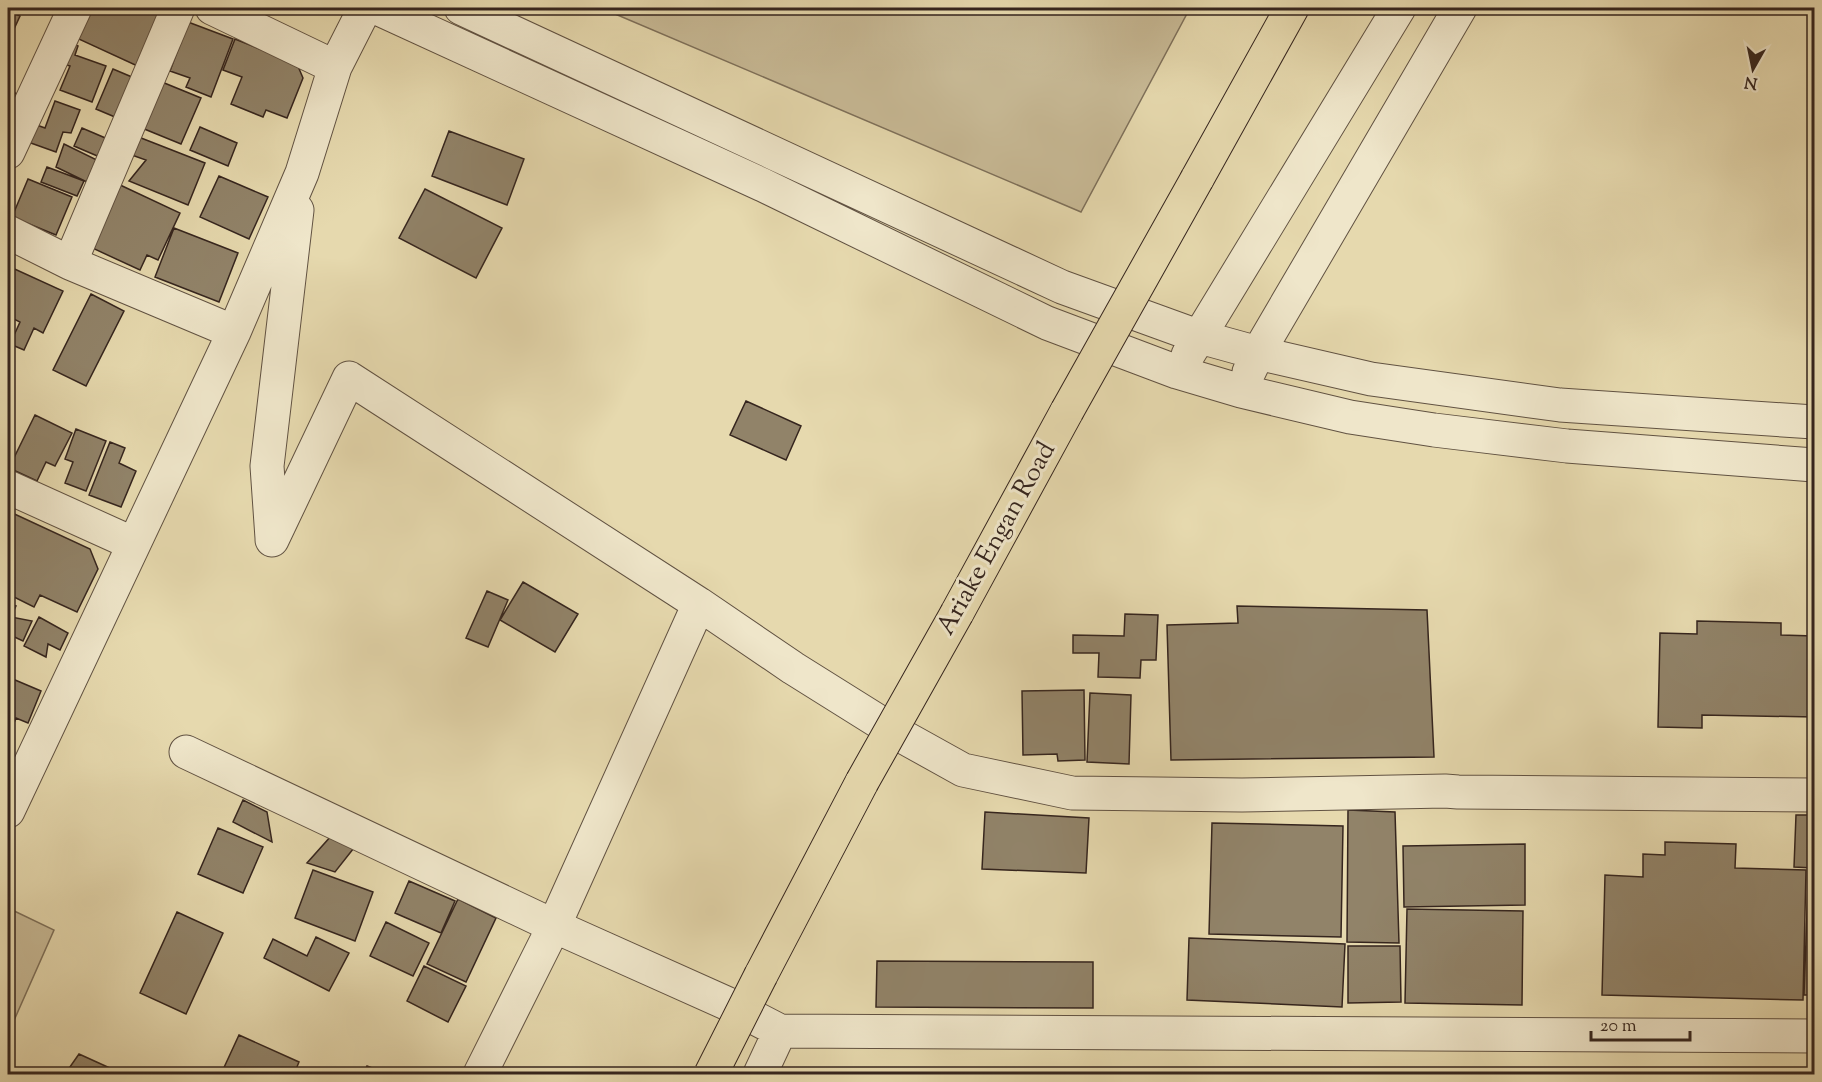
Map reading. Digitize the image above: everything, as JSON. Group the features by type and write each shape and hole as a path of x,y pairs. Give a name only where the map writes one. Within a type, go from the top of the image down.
{"highway":[{"name":"Ariake Engan Road","path":"711,1074 862,782 1292,8"}],"street":[{"path":"8,152 75,8"},
{"path":"70,263 178,8"},
{"path":"212,8 335,67"},
{"path":"8,811 16,771 134,544 234,332 302,173 335,67 365,8"},
{"path":"376,8 763,185 1047,323 1177,372 1241,391 1350,417 1434,430 1567,446 1815,465"},
{"path":"461,8 1062,287 1200,337 1371,379 1560,405 1815,422"},
{"path":"1177,372 1399,8"},
{"path":"1241,391 1258,353 1460,8"},
{"path":"302,173 267,466 272,540 349,378 699,604 793,668 900,735 963,770 1072,793 1242,795 1445,790 1676,796 1815,795"},
{"path":"8,232 70,263 234,332"},
{"path":"8,488 134,544"},
{"path":"480,1074 554,926 699,604"},
{"path":"186,752 554,926 726,1003 780,1031 1815,1036"},
{"path":"760,1074 780,1031"}],"shaded area":[{"path":"601,8 1190,8 1081,212"},
{"path":"8,908 54,930 8,1034"},
{"path":"833,1072 1814,1074 832,1074"}],"building":[{"path":"83,8 173,8 144,69 70,35"},
{"path":"8,10 20,16 8,42"},
{"path":"188,22 233,39 211,97 186,87 190,78 170,71"},
{"path":"235,39 297,64 303,78 287,118 266,110 263,117 231,104 242,77 223,70"},
{"path":"61,40 78,46 75,55 106,66 92,102 60,90 70,66 53,61"},
{"path":"113,69 139,80 122,120 96,109"},
{"path":"157,80 201,98 181,144 137,126"},
{"path":"8,90 17,94 8,114"},
{"path":"55,101 80,110 71,133 63,132 56,152 28,142 34,124 45,128"},
{"path":"200,127 237,143 228,166 190,150"},
{"path":"82,128 110,140 102,158 74,146"},
{"path":"449,131 524,159 507,205 432,176"},
{"path":"136,136 205,163 188,205 129,181 146,160 129,154"},
{"path":"64,144 101,162 91,184 56,167"},
{"path":"47,167 84,181 77,196 41,182"},
{"path":"219,176 268,197 249,239 200,217"},
{"path":"28,179 72,197 56,235 12,217"},
{"path":"118,184 180,213 158,260 147,255 140,270 88,246"},
{"path":"425,189 502,228 476,278 399,238"},
{"path":"174,228 238,253 219,302 155,277"},
{"path":"8,266 63,291 43,333 34,328 24,350 10,344 20,322 8,316"},
{"path":"91,294 124,311 86,386 53,370"},
{"path":"746,401 801,426 786,460 730,435"},
{"path":"35,415 72,433 55,466 46,462 37,481 9,468"},
{"path":"76,429 106,441 86,491 65,483 73,462 65,459"},
{"path":"110,442 125,448 119,463 136,471 121,507 89,495"},
{"path":"8,511 90,549 98,569 77,612 40,595 34,607 8,594"},
{"path":"523,582 578,614 555,652 500,620"},
{"path":"487,591 508,600 488,647 466,638"},
{"path":"8,603 16,606 11,617 32,621 23,641 8,634"},
{"path":"1237,606 1427,610 1434,757 1171,760 1167,625 1238,623"},
{"path":"1125,614 1158,615 1156,660 1141,660 1140,678 1098,677 1099,653 1073,653 1073,635 1124,636"},
{"path":"39,617 68,633 60,650 48,644 46,657 24,646"},
{"path":"1697,621 1781,623 1781,635 1814,636 1814,717 1702,715 1702,728 1658,727 1660,633 1697,634"},
{"path":"8,677 41,691 28,723 16,718 8,738"},
{"path":"1084,690 1085,760 1058,761 1057,754 1023,755 1022,691"},
{"path":"1090,693 1131,695 1129,764 1087,762"},
{"path":"243,800 267,812 272,842 233,822"},
{"path":"1348,810 1395,812 1399,943 1347,942"},
{"path":"985,812 1089,818 1086,873 982,869"},
{"path":"1796,815 1814,815 1814,868 1794,867"},
{"path":"1212,823 1343,826 1341,937 1209,934"},
{"path":"218,828 263,847 243,893 198,874"},
{"path":"332,835 357,844 335,872 307,863"},
{"path":"1665,842 1736,844 1735,868 1806,870 1803,1000 1602,995 1605,875 1643,877 1643,854 1665,855"},
{"path":"1525,844 1525,905 1404,907 1403,846"},
{"path":"313,870 373,892 355,941 295,918"},
{"path":"409,881 455,901 441,933 395,913"},
{"path":"1808,885 1814,885 1814,995 1804,995"},
{"path":"458,899 496,918 466,982 427,964"},
{"path":"1407,909 1523,911 1522,1005 1405,1003"},
{"path":"177,912 223,933 186,1014 140,993"},
{"path":"386,922 429,943 413,976 370,956"},
{"path":"316,937 349,953 329,991 264,958 273,939 307,956"},
{"path":"1189,938 1345,944 1342,1007 1187,1000"},
{"path":"1348,946 1400,946 1401,1002 1348,1003"},
{"path":"877,961 1093,962 1093,1008 876,1007"},
{"path":"424,966 466,986 448,1022 407,1001"},
{"path":"239,1035 299,1062 294,1074 221,1074"},
{"path":"79,1054 123,1074 65,1074"},
{"path":"367,1066 388,1074 363,1074"}]}
